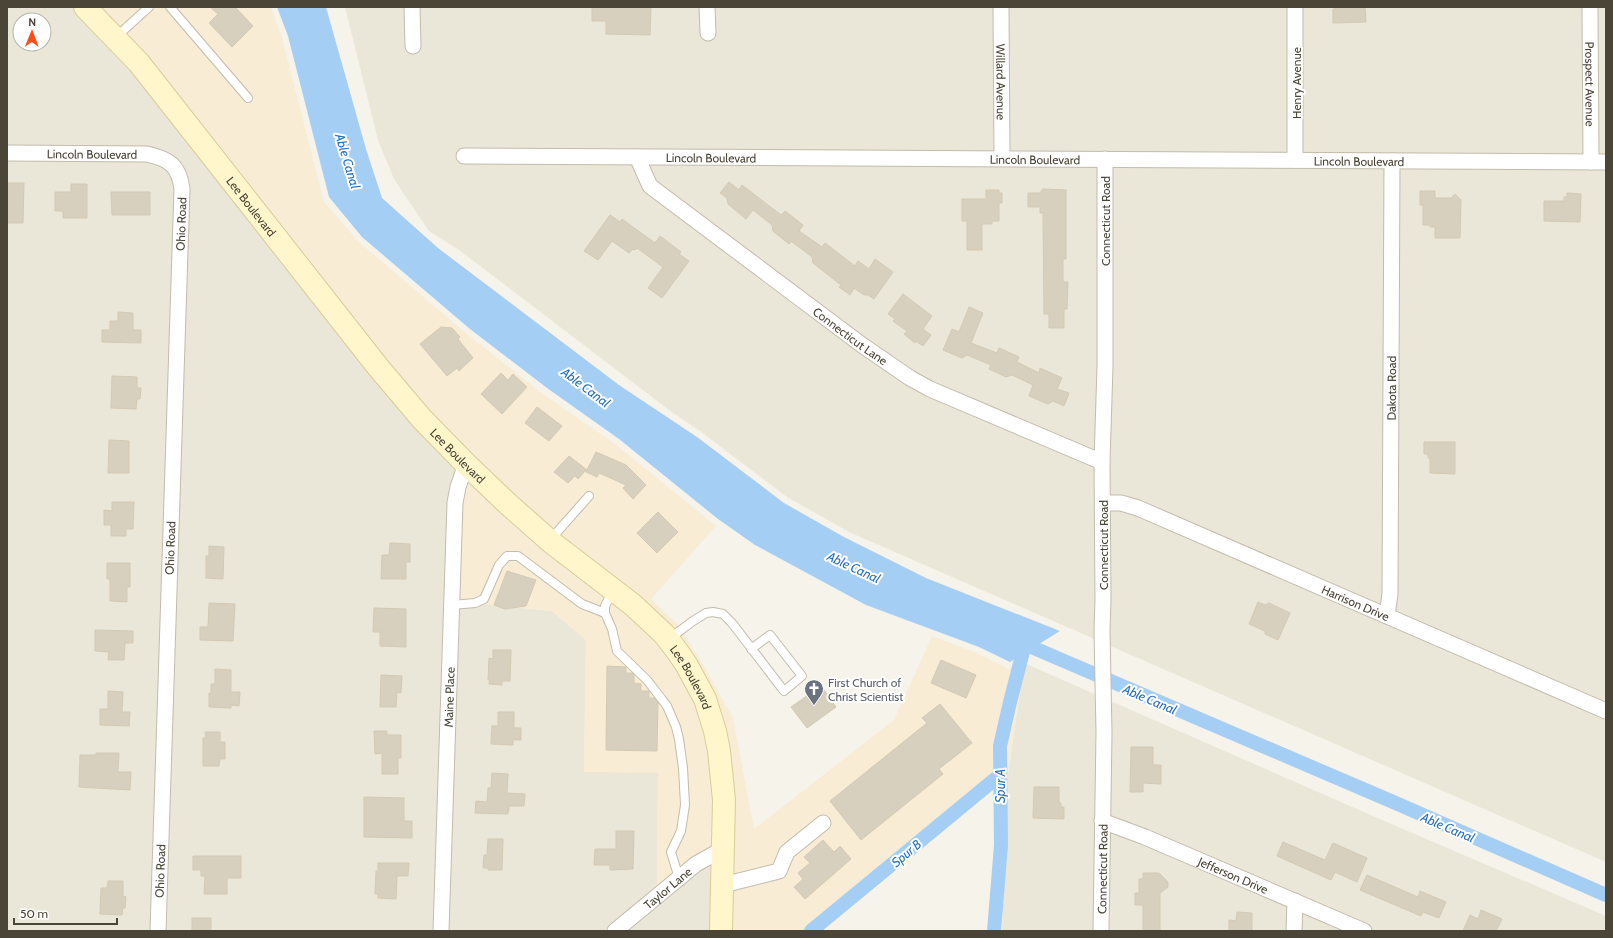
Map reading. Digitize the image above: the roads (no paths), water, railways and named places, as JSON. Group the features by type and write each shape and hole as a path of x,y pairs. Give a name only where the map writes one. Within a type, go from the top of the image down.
{"main road":[{"name":"Lee Boulevard","path":"90,9 139,63 378,367 422,419 508,504 550,541 614,590 651,621 686,664 704,699 715,731 722,776 723,885 721,931"}],"street":[{"path":"412,7 413,46"},
{"path":"707,7 708,33"},
{"name":"Willard Avenue","path":"1001,7 1002,158"},
{"name":"Henry Avenue","path":"1295,7 1295,160"},
{"name":"Prospect Avenue","path":"1590,7 1599,162"},
{"name":"Lincoln Boulevard","path":"7,154 147,154 163,158 174,166"},
{"name":"Lincoln Boulevard","path":"464,156 1599,162"},
{"name":"Connecticut Lane","path":"637,157 650,186 862,345 910,378 930,389 1102,462"},
{"name":"Connecticut Road","path":"1101,931 1104,733 1102,631 1102,462 1105,366 1105,159"},
{"name":"Dakota Road","path":"1387,616 1390,586 1392,161"},
{"name":"Ohio Road","path":"158,931 182,188 180,178 174,166"},
{"name":"Maine Place","path":"441,931 455,504 458,487 466,464"},
{"name":"Harrison Drive","path":"1103,503 1121,503 1138,508 1606,711"},
{"name":"Jefferson Drive","path":"1102,822 1145,837 1364,931"},
{"path":"723,885 779,871 787,852 823,823"},
{"name":"Taylor Lane","path":"615,931 696,864 723,849"},
{"path":"1294,931 1295,901"}],"lane":[{"path":"115,37 149,7"},
{"path":"170,7 248,98"},
{"path":"550,541 590,496"},
{"path":"452,605 475,603 484,599 499,565 508,556 518,556 582,604 605,613"},
{"path":"614,590 606,606 605,613 612,630 617,651 647,680 666,706 676,727 683,768 685,805 681,831 671,852 679,878"},
{"path":"668,640 692,620 706,613 713,612 723,614 732,623 751,649 784,691 802,676 770,635 751,649"}],"water":[{"path":"277,7 326,7 366,149 382,198 438,248 619,385 697,437 784,503 844,537 926,578 1060,631 1010,662 979,647 866,605 755,545 718,519 619,439 547,388 470,329 362,237 329,197 288,36"}],"waterway":[{"name":"Able Canal","path":"1015,640 1606,895"},
{"name":"Spur A","path":"994,931 1001,845 1000,746 1025,644"},
{"name":"Spur B","path":"811,931 1000,775"}],"place":[{"name":"First Church of Christ Scientist","path":"814,706"}]}
